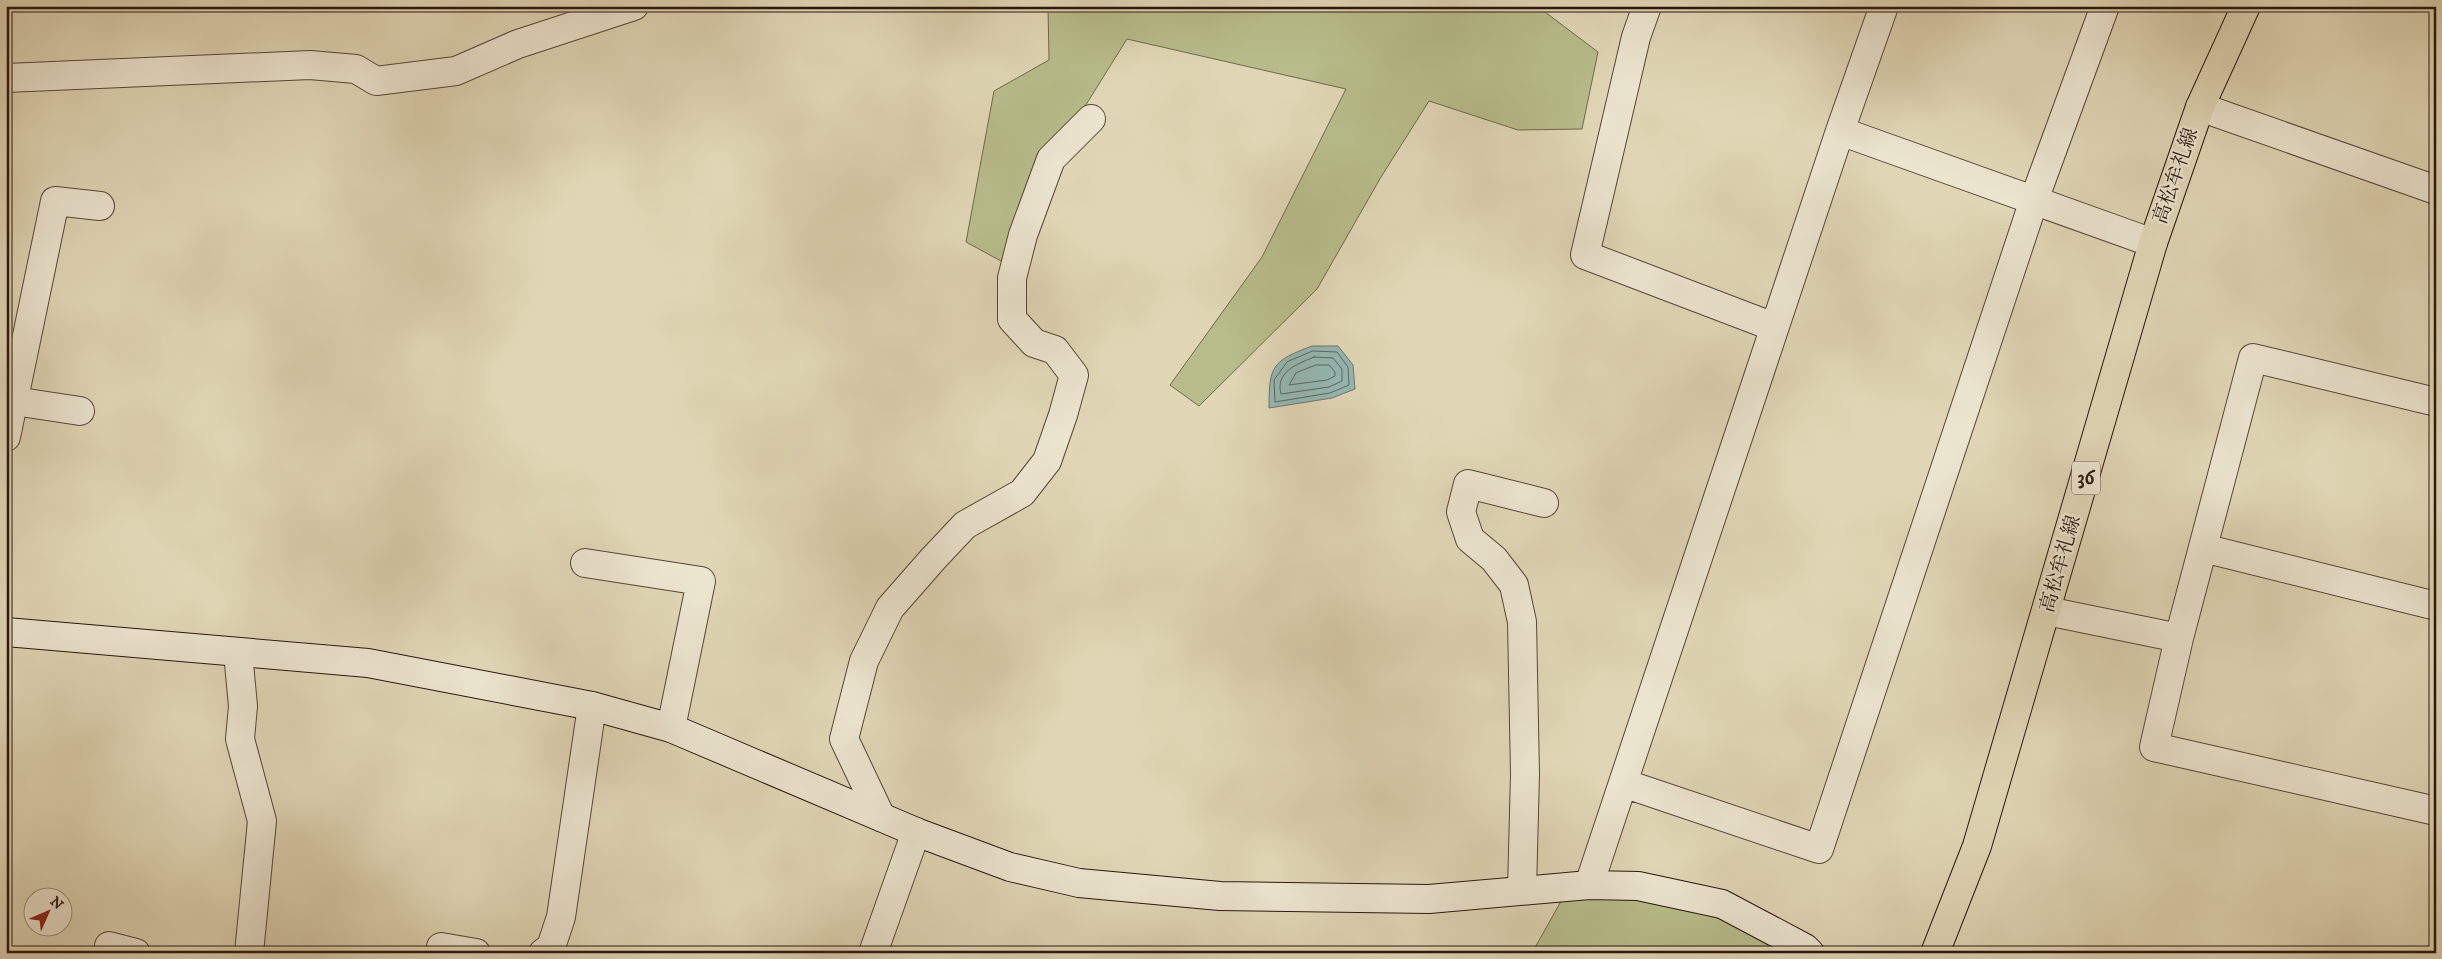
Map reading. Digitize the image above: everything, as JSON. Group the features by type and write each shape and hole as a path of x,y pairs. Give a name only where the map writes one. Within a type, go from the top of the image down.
{"main road":[{"name":"高松牟礼線","path":"1935,953 1977,846 2153,242 2200,107 2246,6"}],"street":[{"path":"6,78 310,65 356,69 376,82 456,71 518,44 634,6"},
{"path":"1647,6 1636,37 1585,255 1774,327"},
{"path":"1589,884 1774,327 1884,6"},
{"path":"1623,783 1820,849 2034,200 2105,6"},
{"path":"2200,107 2436,190"},
{"path":"881,817 844,739 864,660 890,608 933,559 965,525 1022,493 1047,461 1074,375 1055,350 1034,343 1012,319 1012,278 1023,235 1051,160 1091,119"},
{"path":"1840,131 2153,242"},
{"path":"6,437 55,201 100,206"},
{"path":"2436,402 2254,358 2179,638 2154,747 2436,811"},
{"path":"14,401 80,411"},
{"path":"1522,890 1525,774 1522,622 1514,585 1494,559 1470,539 1461,512 1468,484 1544,503"},
{"path":"2203,548 2436,606"},
{"path":"585,564 701,581 670,728"},
{"path":"2047,610 2179,638"},
{"path":"6,632 368,663 592,706 670,728 916,832 1010,868 1079,883 1220,896 1429,899 1589,884 1638,886 1722,904 1805,948 1810,953"},
{"path":"238,653 243,706 240,739 262,821 249,953"},
{"path":"542,953 551,947 561,917 592,706"},
{"path":"873,953 916,832"},
{"path":"108,953 110,946 136,953"},
{"path":"441,947 476,953"}],"green space":[{"path":"1048,6 1537,6 1598,52 1582,129 1518,130 1429,101 1381,177 1317,289 1199,406 1170,385 1262,257 1346,89 1127,39 1082,111 1001,261 966,242 994,91 1049,60"},
{"path":"1565,894 1634,894 1724,912 1792,953 1532,953"}],"water":[{"path":"1312,346 1338,346 1353,365 1355,389 1332,398 1269,408 1270,383 1276,367 1288,356"}]}
